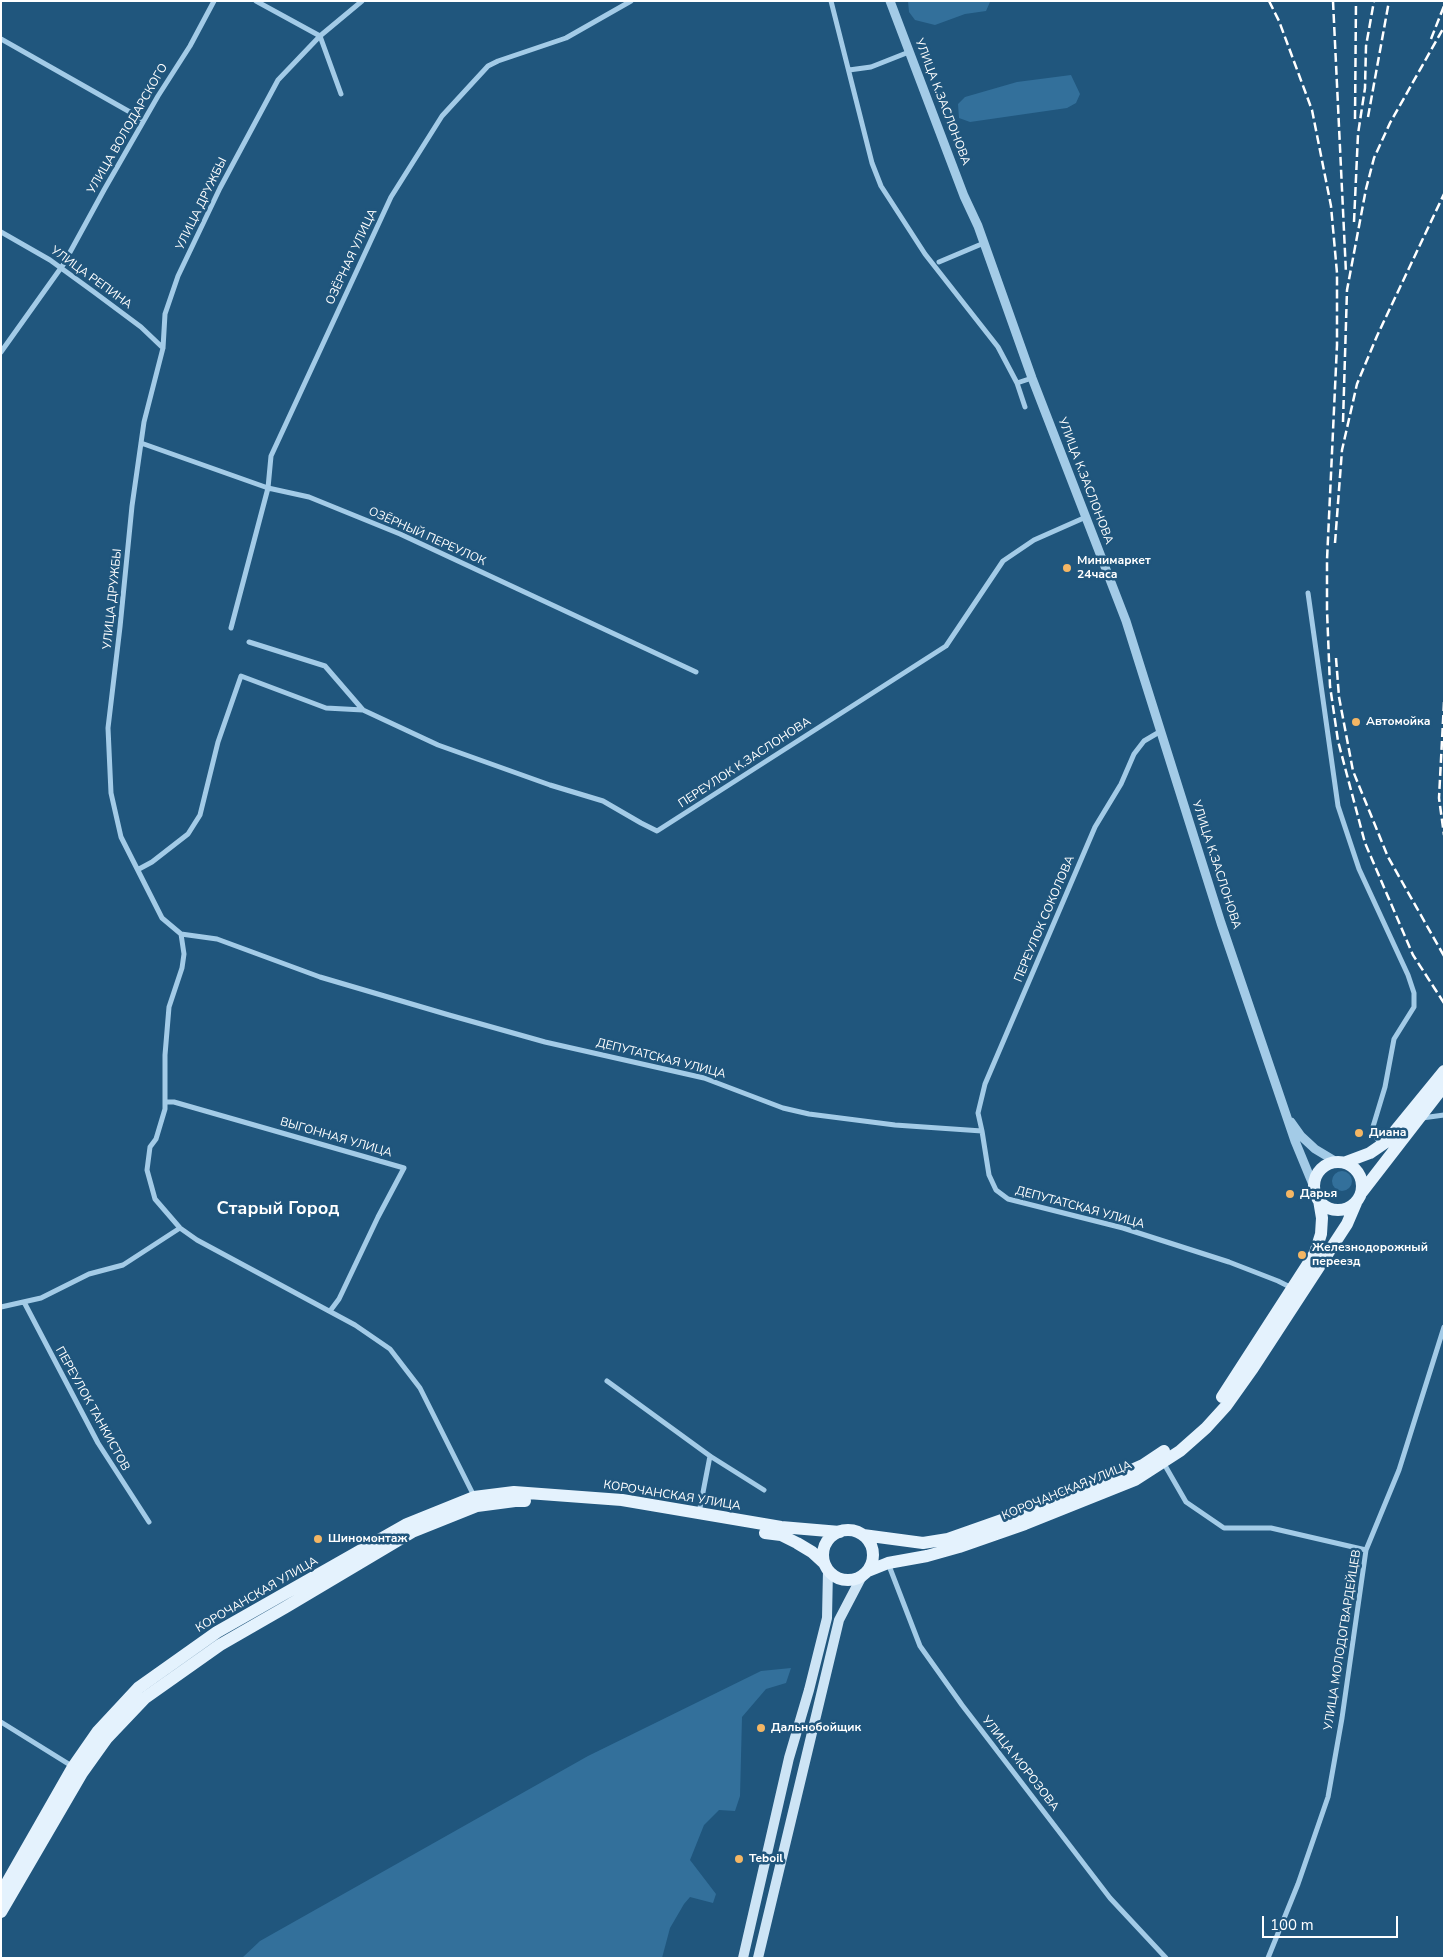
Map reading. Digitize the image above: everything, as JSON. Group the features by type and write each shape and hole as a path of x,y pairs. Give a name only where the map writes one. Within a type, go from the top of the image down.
{"main road":[{"path":"1340,1162 1355,1168 1360,1174 1363,1185 1359,1198 1349,1208 1336,1210 1328,1208 1319,1200 1314,1187 1316,1176 1320,1170 1325,1165 1370,1153 1390,1138 1444,1071"},
{"name":"КОРОЧАНСКАЯ УЛИЦА","path":"865,1574 888,1562 941,1552 1025,1524 1118,1487 1147,1473 1180,1451 1206,1428 1226,1406 1347,1224 1359,1198 1444,1086"},
{"name":"КОРОЧАНСКАЯ УЛИЦА","path":"863,1535 923,1543 948,1539 1020,1514 1143,1465 1175,1445 1218,1402 1320,1244 1322,1218 1319,1200"},
{"name":"КОРОЧАНСКАЯ УЛИЦА","path":"1,1912 98,1731 138,1688 217,1632 407,1524 476,1501 514,1492 622,1500 781,1527 840,1532"},
{"name":"КОРОЧАНСКАЯ УЛИЦА","path":"476,1501 516,1501 621,1509 780,1535 812,1552 826,1566"},
{"path":"743,1958 789,1758 810,1690 827,1618 824,1548 828,1541 840,1532 856,1532 863,1535 872,1548 872,1564 839,1620 758,1958"},
{"path":"826,1566 840,1579 847,1580 865,1574"},
{"name":"КОРОЧАНСКАЯ УЛИЦА","path":"1,1892 78,1770"}],"street":[{"name":"УЛИЦА ВОЛОДАРСКОГО","path":"1,352 61,268 144,120 190,46 214,1"},
{"path":"256,1 320,36 341,94"},
{"name":"УЛИЦА ДРУЖБЫ","path":"181,934 162,918 121,837 112,793 108,728 132,506 144,422 163,348 165,314 178,276 220,188 278,80 320,36 362,1"},
{"name":"ОЗЁРНАЯ УЛИЦА","path":"231,628 268,488 271,456 391,197 442,116 488,66 498,60 566,38 632,1"},
{"path":"832,1 872,163 881,186 925,254 998,346 1017,383 1025,407"},
{"name":"УЛИЦА К.ЗАСЛОНОВА","path":"890,1 984,243 1032,378 1126,621 1221,923 1295,1141 1314,1187"},
{"path":"1,39 144,120"},
{"path":"848,70 871,67 909,52"},
{"name":"УЛИЦА РЕПИНА","path":"1,232 31,248 61,268 141,327 163,348"},
{"path":"939,262 984,243"},
{"path":"1017,383 1032,378"},
{"name":"ОЗЁРНЫЙ ПЕРЕУЛОК","path":"141,443 268,488 309,497 400,534 696,672"},
{"name":"ПЕРЕУЛОК К.ЗАСЛОНОВА","path":"138,869 152,862 188,834 200,815 218,742 242,676 326,708 363,710 438,745 550,785 603,801 640,824 657,831 946,646 1003,561 1034,540 1086,517"},
{"path":"1308,593 1338,806 1359,869 1408,975 1414,993 1414,1007 1394,1039 1385,1087 1372,1130 1381,1145"},
{"name":"ПЕРЕУЛОК К.ЗАСЛОНОВА","path":"250,642 325,666 363,710"},
{"name":"ПЕРЕУЛОК СОКОЛОВА","path":"982,1131 978,1113 985,1084 1091,836 1121,784 1134,754 1144,741 1161,731"},
{"path":"181,934 184,954 182,968 169,1007 163,1117 156,1139 150,1147 147,1170 155,1199 180,1228 197,1240 355,1325 390,1349 420,1388 476,1501"},
{"name":"ДЕПУТАТСКАЯ УЛИЦА","path":"181,934 217,939 320,977 440,1013 554,1044 704,1078 764,1102 792,1110 809,1114 895,1125 982,1131 989,1175 996,1190 1008,1199 1123,1228 1229,1262 1292,1288"},
{"name":"ВЫГОННАЯ УЛИЦА","path":"164,1102 183,1105 404,1168 378,1217 339,1299 330,1311"},
{"path":"1419,1118 1444,1115"},
{"name":"УЛИЦА К.ЗАСЛОНОВА","path":"1288,1118 1301,1136 1314,1149 1340,1162"},
{"path":"1,1307 41,1298 89,1274 123,1265 180,1228"},
{"name":"ПЕРЕУЛОК ТАНКИСТОВ","path":"24,1302 93,1435 149,1522"},
{"name":"УЛИЦА МОЛОДОГВАРДЕЙЦЕВ","path":"1268,1958 1298,1884 1328,1797 1342,1718 1366,1550 1399,1470 1444,1327"},
{"path":"607,1381 710,1456 764,1490"},
{"path":"699,1514 710,1456"},
{"path":"1163,1462 1186,1502 1224,1528 1271,1528 1366,1550"},
{"name":"УЛИЦА МОРОЗОВА","path":"888,1562 920,1646 925,1654 1110,1898 1166,1958"},
{"path":"1,1722 78,1770"}],"shaded area":[{"path":"908,1 990,2 986,11 965,14 935,25 915,20 909,12"},
{"path":"1071,75 1080,94 1076,103 1067,108 970,122 959,118 958,104 965,97 1017,82"},
{"path":"1342,1171 1349,1174 1352,1181 1349,1188 1342,1191 1335,1188 1332,1181 1335,1174"},
{"path":"791,1668 786,1683 766,1689 742,1717 740,1796 735,1811 719,1810 704,1825 690,1860 716,1894 713,1903 690,1897 684,1904 670,1928 662,1958 242,1958 260,1941 588,1756 761,1671"}],"railway":[{"path":"1269,1 1279,21 1312,110 1331,206 1337,273 1337,345 1327,560 1327,610 1330,686 1338,741 1365,843 1413,955 1444,1003"},
{"path":"1333,1 1346,273"},
{"path":"1355,119 1356,1"},
{"path":"1354,222 1358,134 1365,88 1366,46 1374,1"},
{"path":"1368,117 1389,1"},
{"path":"1431,39 1444,6"},
{"path":"1343,422 1347,290 1366,189 1374,158 1390,123 1444,27"},
{"path":"1335,543 1342,450 1357,384 1377,336 1444,194"},
{"path":"1336,658 1339,697 1353,771 1388,857 1444,956"},
{"path":"1444,702 1439,798 1444,835"}],"place":[{"name":"Минимаркет 24часа","path":"1067,568"},
{"name":"Автомойка","path":"1356,722"},
{"name":"Диана","path":"1359,1133"},
{"name":"Дарья","path":"1290,1194"},
{"name":"Железнодорожный переезд","path":"1302,1255"},
{"name":"Шиномонтаж","path":"318,1539"},
{"name":"Дальнобойщик","path":"761,1728"},
{"name":"Teboil","path":"739,1859"}],"district":[{"name":"Старый Город","path":"278,1210"}]}
